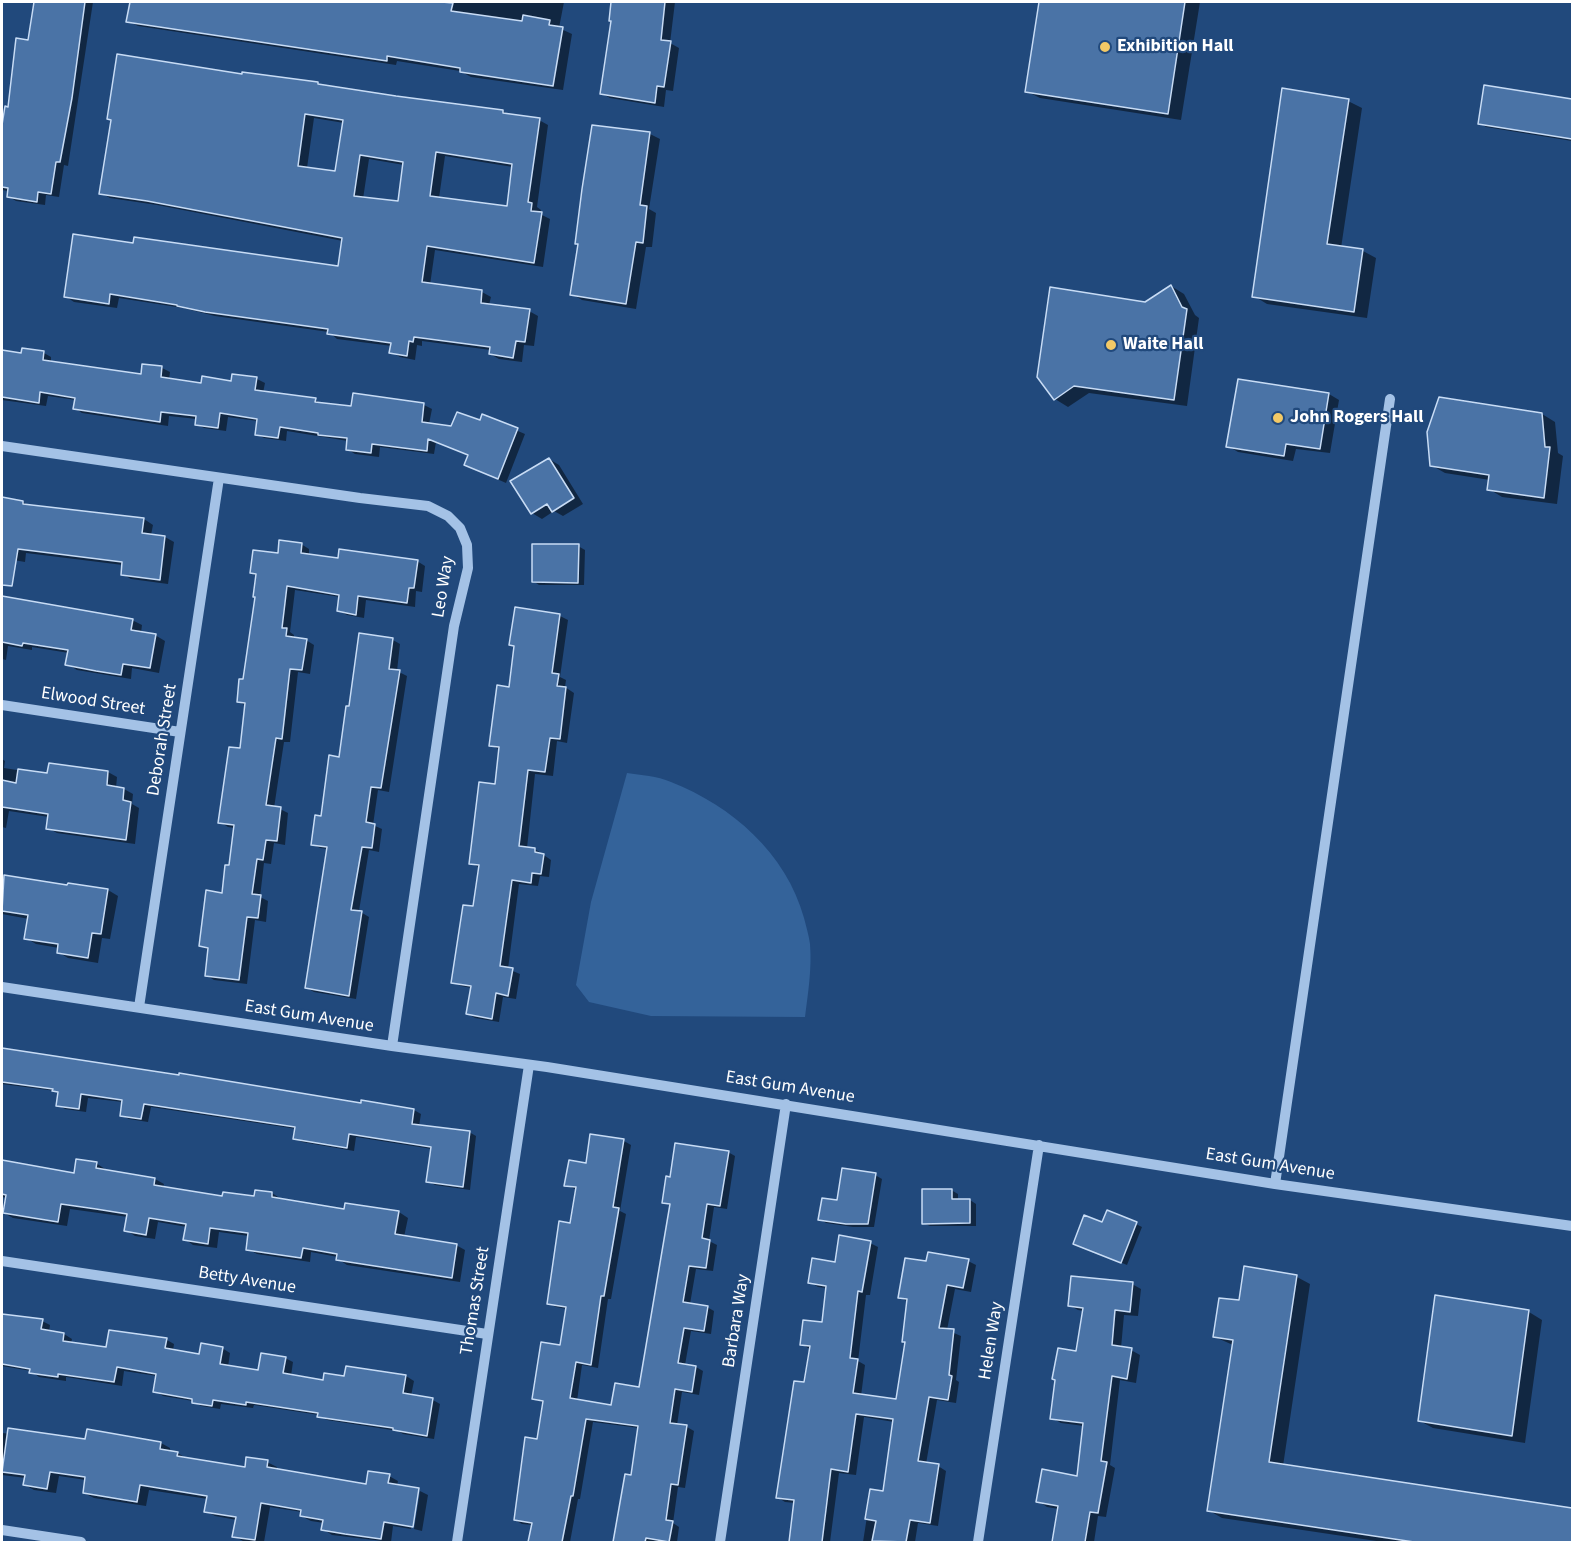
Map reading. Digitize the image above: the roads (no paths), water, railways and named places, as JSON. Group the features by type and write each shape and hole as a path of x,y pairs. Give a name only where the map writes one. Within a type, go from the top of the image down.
{"street":[{"path":"1275,1184 1390,399"},
{"name":"Leo Way","path":"2,446 428,506 448,516 460,528 466,545 468,568 454,626 392,1047"},
{"name":"Deborah Street","path":"139,1007 219,478"},
{"name":"Elwood Street","path":"2,705 180,732"},
{"name":"East Gum Avenue","path":"2,987 786,1104 1275,1184 1572,1226"},
{"name":"Thomas Street","path":"457,1542 529,1065"},
{"name":"Barbara Way","path":"720,1542 786,1104"},
{"name":"Helen Way","path":"978,1542 1039,1145"},
{"name":"Betty Avenue","path":"2,1261 487,1334"},
{"path":"2,1530 81,1542"}],"place":[{"name":"Exhibition Hall","path":"1105,47"},
{"name":"Waite Hall","path":"1111,345"},
{"name":"John Rogers Hall","path":"1278,418"}]}
